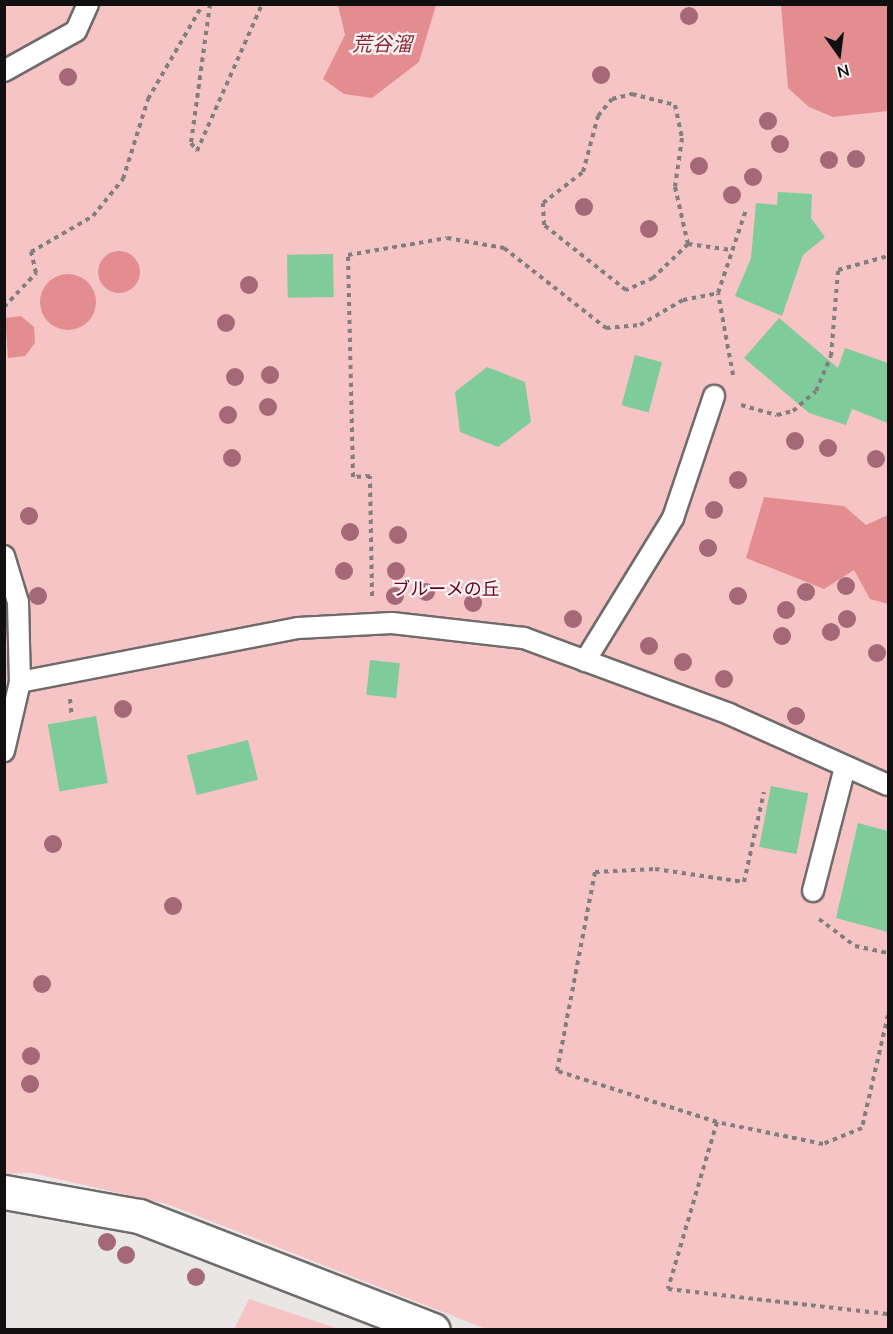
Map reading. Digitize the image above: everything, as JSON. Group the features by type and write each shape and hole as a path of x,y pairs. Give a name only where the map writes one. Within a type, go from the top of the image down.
{"street":[{"path":"4,1192 139,1216 433,1329"}],"lane":[{"path":"4,71 76,31 88,4"},
{"path":"585,661 673,518 718,398"},
{"path":"4,556 18,602 20,682 4,751"},
{"path":"20,682 277,631 373,624 524,638 729,714 888,784"},
{"path":"813,891 845,767"}],"path":[{"path":"4,307 36,273 31,252 93,216 123,179 148,99 204,4"},
{"path":"210,4 191,143 197,151 262,4"},
{"path":"632,94 675,105 682,138 675,187 688,244 675,262 626,290 544,225 543,203 583,171 598,116 612,99 632,94"},
{"path":"746,210 718,292 734,380 718,398 777,415 803,404 816,391 831,356 838,270 888,256"},
{"path":"373,624 370,476 353,477 348,255 447,238 504,248 606,328 640,325 683,300 718,292"},
{"path":"688,244 732,250"},
{"path":"764,792 744,882 655,869 595,872 557,1071 717,1122 823,1144 862,1128 888,1015"},
{"path":"813,891 814,909 831,933 855,946 888,953"},
{"path":"717,1122 668,1288 888,1314"}],"green space":[{"name":"ブルーメの丘","path":"4,5 888,5 888,1329 486,1329 167,1204 31,1173 5,1174"},
{"path":"249,1299 339,1329 234,1329"}],"water":[{"name":"荒谷溜","path":"338,5 436,5 419,62 372,98 344,94 323,79 345,35"},
{"path":"781,5 888,5 888,111 833,117 809,107 788,88"},
{"path":"119,251 134,257 140,272 134,287 119,293 104,287 98,272 104,257"},
{"path":"63,274 73,274 88,282 94,291 96,302 94,313 88,322 73,330 63,330 52,325 45,318 40,307 40,297 45,286 52,279"},
{"path":"21,316 34,327 35,343 25,356 8,358 5,318"},
{"path":"764,497 844,506 866,525 888,515 888,604 870,599 854,570 824,589 746,558"}],"building":[{"path":"778,192 812,194 811,218 825,237 803,255 782,316 735,296 751,258 756,203 777,205"},
{"path":"333,254 334,297 288,298 287,255"},
{"path":"779,318 838,368 845,348 888,363 888,423 852,409 846,425 809,413 744,358"},
{"path":"635,355 662,362 649,412 622,405"},
{"path":"487,367 525,382 531,422 498,447 460,432 455,392"},
{"path":"370,660 400,663 396,698 366,695"},
{"path":"96,716 108,783 60,791 48,725"},
{"path":"248,740 258,780 197,795 187,755"},
{"path":"771,786 808,793 796,854 759,847"},
{"path":"858,823 888,831 888,932 836,918"}]}
